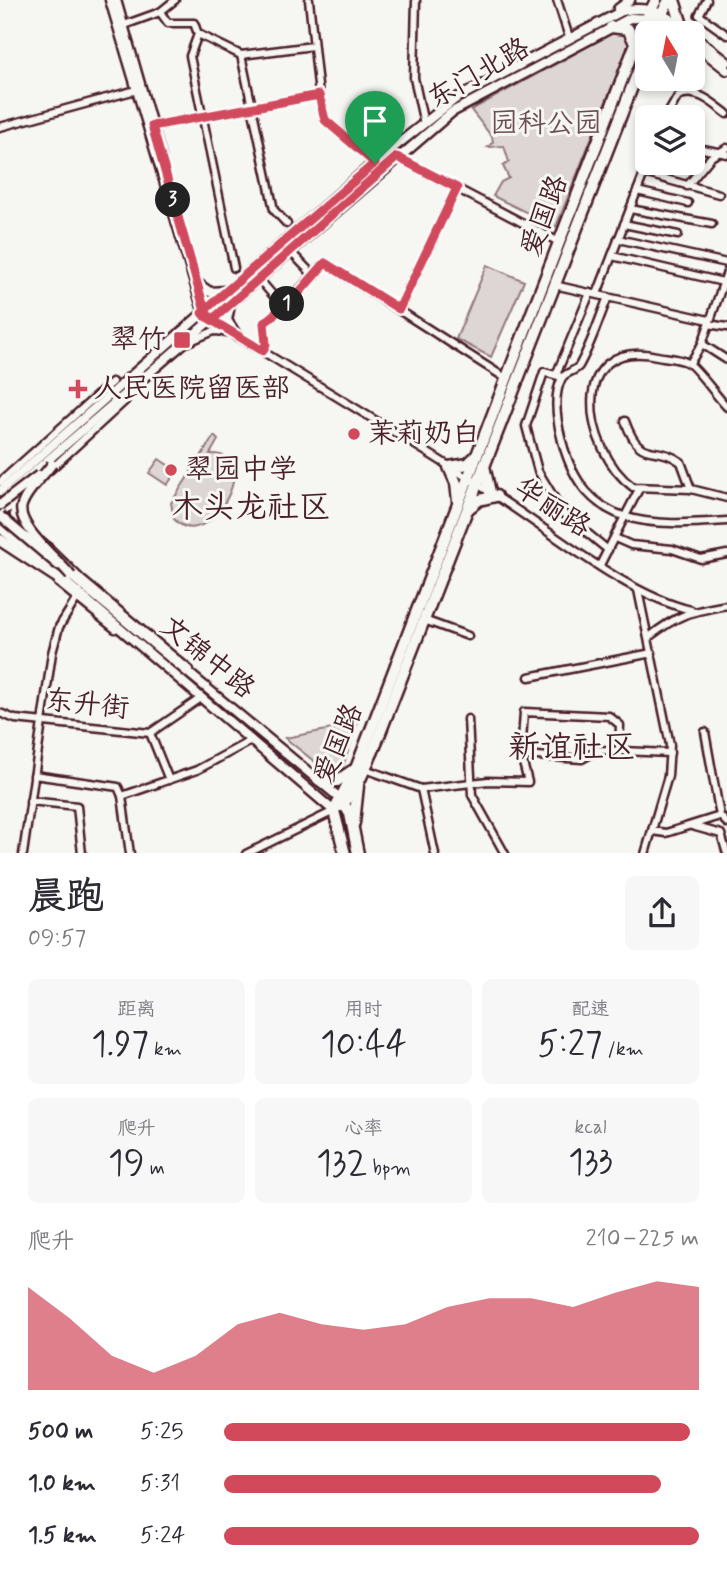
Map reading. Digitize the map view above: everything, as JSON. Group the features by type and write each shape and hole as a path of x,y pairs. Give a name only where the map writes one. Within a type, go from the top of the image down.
{"highway":[{"path":"672,0 680,21"},
{"name":"爱国路","path":"655,11 672,0"},
{"path":"609,22 628,29 635,45"},
{"name":"爱国路","path":"481,459 507,379 635,45"},
{"name":"爱国路","path":"342,802 361,768 423,619 472,481 554,285 635,77"},
{"path":"481,459 493,494 462,509 449,467 481,459"},
{"name":"爱国路","path":"334,811 359,782 361,768 462,509"},
{"path":"0,540 69,579"},
{"path":"319,780 337,781 361,768"},
{"path":"353,827 359,782"},
{"name":"文锦中路","path":"342,802 353,827 358,853"},
{"path":"334,811 345,853"}],"main road":[{"path":"110,0 204,312 212,320"},
{"path":"116,0 204,312"},
{"path":"609,22 630,0"},
{"name":"东门北路","path":"0,503 452,112 635,8 655,11"},
{"name":"东门北路","path":"0,489 375,163 455,99 569,37 609,22"},
{"path":"705,46 726,59"},
{"path":"705,53 727,70"},
{"path":"197,283 210,292 229,290"},
{"path":"231,303 227,320 235,334"},
{"path":"0,503 19,494 52,466 78,441 86,427"},
{"path":"52,466 25,498 21,515 24,526 69,579"},
{"name":"文锦中路","path":"0,516 112,616 196,676 342,802"},
{"name":"文锦中路","path":"0,528 69,579"},
{"name":"文锦中路","path":"112,616 139,645 334,811"}],"street":[{"path":"124,25 160,12 175,0"},
{"path":"309,0 319,95 325,120 375,163"},
{"path":"416,0 418,24 414,78 424,124"},
{"path":"556,0 569,37"},
{"path":"707,0 699,15 727,35"},
{"path":"160,12 169,23 194,23 198,34 190,56 234,268"},
{"path":"198,34 241,55 313,46"},
{"path":"241,55 250,108 274,210 287,224"},
{"path":"0,127 136,90"},
{"path":"673,105 678,96 685,93 704,97 727,114"},
{"path":"152,126 319,95"},
{"path":"687,186 717,152 727,148"},
{"path":"705,150 727,154"},
{"path":"397,157 559,242"},
{"path":"643,175 612,256 559,376 556,410 572,472 592,499 625,519 666,524 727,521"},
{"path":"651,175 719,194"},
{"path":"399,309 457,188"},
{"path":"637,191 688,203"},
{"path":"630,209 712,224"},
{"path":"624,224 678,235"},
{"path":"618,239 727,263"},
{"path":"290,251 314,276"},
{"path":"612,256 723,282"},
{"path":"263,351 266,344 264,323 325,263 507,379"},
{"path":"690,363 702,344 727,272"},
{"path":"258,279 283,307"},
{"path":"554,285 727,327"},
{"path":"608,297 579,365 559,376 544,372 526,417 530,447 538,471 564,514 608,551"},
{"name":"华丽路","path":"212,320 493,494 638,590 665,604 691,610"},
{"path":"186,343 214,331 235,334"},
{"path":"702,344 727,360"},
{"path":"727,407 690,363 637,353 611,360 597,378 592,405 599,443 610,465 625,481 639,489 691,489 727,498"},
{"path":"0,489 112,382"},
{"path":"0,516 125,401 138,383"},
{"path":"625,421 633,440 643,450 681,462 691,489"},
{"path":"600,565 639,489"},
{"path":"13,504 17,519 66,562 81,579 177,656 196,676"},
{"path":"615,538 631,545 672,549 701,559 727,554"},
{"path":"0,540 139,645"},
{"path":"638,590 668,723 670,753 666,784 645,853"},
{"path":"23,853 56,640 77,597"},
{"path":"649,637 670,621 691,610 727,605"},
{"path":"423,619 468,636"},
{"path":"529,677 652,653"},
{"name":"东升街","path":"0,713 15,719 150,733 201,698"},
{"path":"361,768 421,789 471,783 528,782 521,755 524,712 609,716 620,725 619,751"},
{"path":"468,719 471,783 477,807 505,853"},
{"path":"705,732 720,816 727,823"},
{"path":"150,733 169,780"},
{"path":"122,796 197,770 251,740"},
{"path":"521,755 582,759 598,750 670,753"},
{"path":"34,775 118,787 122,796 130,853"},
{"path":"421,789 435,853"},
{"path":"30,801 77,806 82,853"},
{"path":"246,853 334,811"},
{"path":"652,831 666,833 720,816"},
{"path":"692,826 720,834 727,853"}],"green space":[{"name":"园科公园","path":"620,29 630,41 556,227 493,196 501,182 509,178 503,166 509,162 504,146 488,147 493,142 492,137 471,110"},
{"path":"487,265 524,281 491,357 456,339"},
{"path":"214,436 218,440 210,454 226,458 233,468 232,484 216,515 202,525 188,527 174,519 171,503"},
{"path":"159,459 177,471 167,485 149,473"},
{"path":"357,724 341,772 330,774 285,738"}],"place":[{"name":"翠竹","path":"182,340"},
{"name":"人民医院留医部","path":"78,389"},
{"name":"茉莉奶白","path":"354,434"},
{"name":"翠园中学","path":"171,470"}],"district":[{"name":"木头龙社区","path":"251,508"},
{"name":"新谊社区","path":"572,748"}],"route":[{"path":"375,163 215,301 205,311 202,313 205,316 263,351 266,344 264,323 297,295 325,263 399,309 457,188 397,157 212,320 205,311 152,126 319,95 325,120 375,163"}]}
